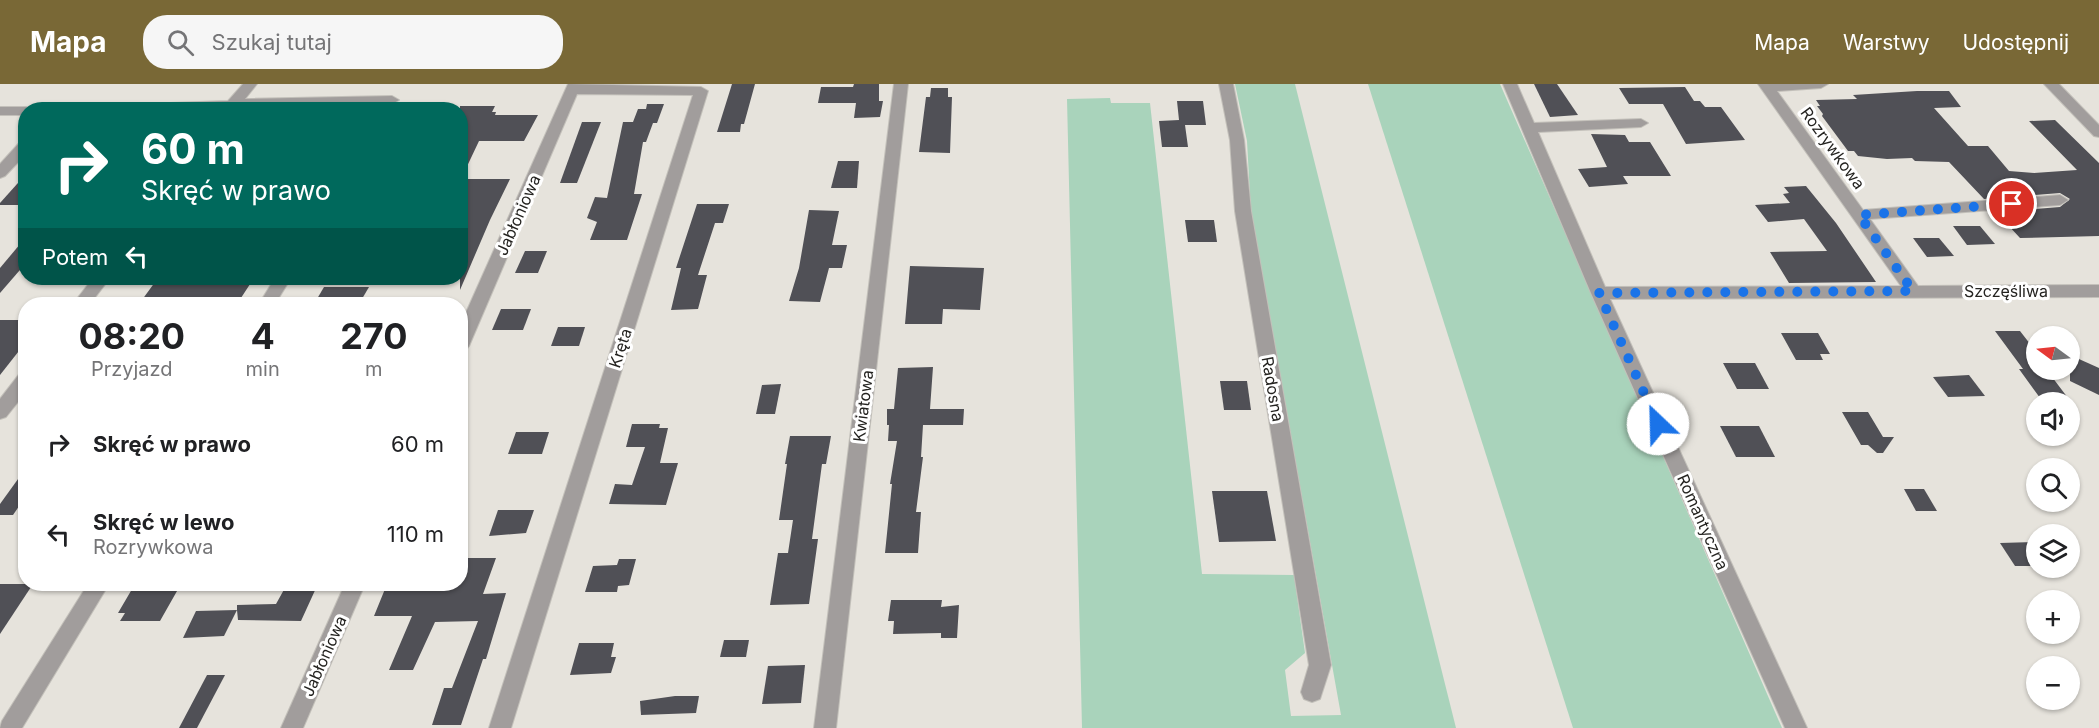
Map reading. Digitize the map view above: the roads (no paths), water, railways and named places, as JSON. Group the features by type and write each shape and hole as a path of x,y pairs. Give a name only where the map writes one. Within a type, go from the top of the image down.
{"street":[{"path":"234,102 250,84"},
{"path":"391,102 402,84"},
{"name":"Kwiatowa","path":"825,728 901,84"},
{"name":"Radosna","path":"1226,84 1237,140 1243,211 1320,664 1312,692"},
{"name":"Romantyczna","path":"1510,84 1599,293 1796,728"},
{"path":"1766,85 1821,84"},
{"path":"2051,84 2096,126"},
{"name":"Rozrywkowa","path":"1766,85 1913,291"},
{"name":"Kręta","path":"500,728 702,88 574,87"},
{"name":"Jabłoniowa","path":"468,328 574,87"},
{"path":"255,102 292,102"},
{"path":"0,111 18,111"},
{"path":"1528,128 1641,123"},
{"path":"0,173 18,153"},
{"path":"1859,215 2060,200"},
{"path":"87,297 96,285"},
{"name":"Szczęśliwa","path":"1599,293 2099,291"},
{"path":"0,412 18,388"},
{"path":"10,728 95,591"},
{"name":"Jabłoniowa","path":"292,728 353,591"}]}
